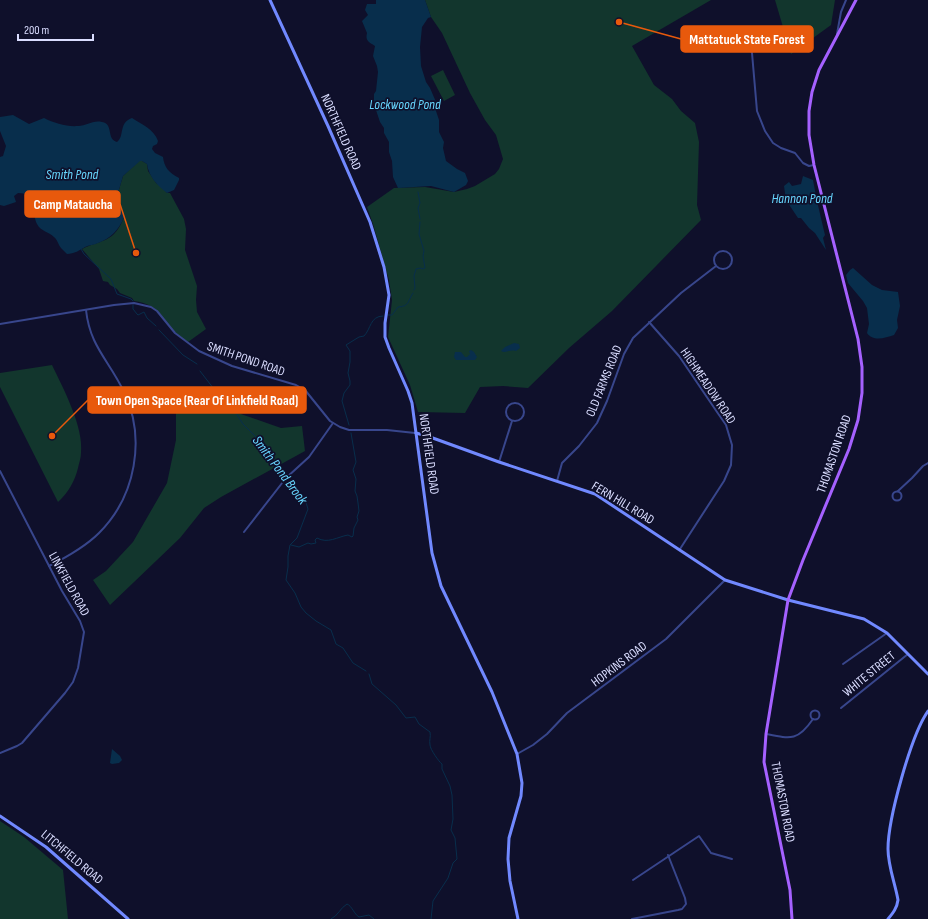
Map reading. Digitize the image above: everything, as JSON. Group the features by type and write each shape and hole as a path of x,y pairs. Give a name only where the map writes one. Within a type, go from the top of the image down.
{"main road":[{"name":"THOMASTON ROAD","path":"792,919 790,890 764,762 766,734 788,600 849,449 858,420 862,393 862,367 858,339 814,165 809,135 809,111 819,70 856,0"}],"street":[{"name":"NORTHFIELD ROAD","path":"270,0 370,222 384,267 389,295 385,324 385,337 411,398 432,553 441,586 492,692 517,754 522,783 522,796 508,838 508,859 510,881 518,919"},
{"path":"837,35 841,12 846,0"},
{"path":"742,32 752,53 757,111 766,131 773,143 781,148 795,153 804,163 809,166 814,165"},
{"name":"OLD FARMS ROAD","path":"725,251 730,254 732,260 728,267 723,269 716,266 713,260 717,253 725,251"},
{"name":"OLD FARMS ROAD","path":"557,481 562,463 579,446 597,423 607,402 628,344 636,334 681,293 716,266"},
{"name":"SMITH POND ROAD","path":"0,324 127,303 151,307 157,311 175,333 199,351 221,362 302,388 333,423 349,430 387,430 416,433"},
{"path":"49,566 87,544 100,532 125,495 134,465 135,435 130,406 120,384 94,342 86,309"},
{"name":"HIGHMEADOW ROAD","path":"649,322 679,356 726,425 732,445 731,465 724,482 680,549"},
{"path":"517,403 523,407 524,415 519,420 512,420 507,416 506,410 510,404 517,403"},
{"path":"499,462 512,420"},
{"path":"244,532 284,481 309,457 333,423"},
{"name":"FERN HILL ROAD","path":"416,433 595,494 725,580 788,600 864,620 886,633 909,653 928,674"},
{"path":"898,491 902,496 897,500 894,499 892,495 894,492 898,491 923,466 928,463"},
{"name":"LINKFIELD ROAD","path":"0,471 83,628 84,633 78,668 73,682 22,743 0,753"},
{"name":"HOPKINS ROAD","path":"517,754 533,745 567,713 666,639 725,580"},
{"path":"843,664 886,633"},
{"name":"WHITE STREET","path":"841,708 909,653"},
{"path":"766,734 781,737 794,737 803,732 813,719 816,720 819,718 820,714 818,711 814,710 811,712 813,719"},
{"path":"888,919 893,914 898,900 889,862 888,848 891,825 898,792 907,761 920,724 928,711"},
{"name":"LITCHFIELD ROAD","path":"0,816 46,847 128,919"},
{"path":"633,880 696,836 700,837 711,853 732,860"},
{"path":"632,919 682,909 686,904 686,898 668,855"}],"green space":[{"path":"425,0 711,0 632,46 654,85 672,99 681,111 695,123 699,142 697,205 701,220 612,311 569,348 528,388 503,386 480,387 465,413 418,412 410,385 388,337 392,300 389,280 367,207 394,188 425,187 454,192 467,189 495,174 503,159 496,135 485,120 470,93 442,33 431,17"},
{"path":"775,0 835,0 831,25 791,54"},
{"path":"443,70 455,95 444,101 431,76"},
{"path":"139,161 147,164 148,171 156,183 167,193 170,193 184,219 186,229 185,250 197,286 197,312 206,329 188,342 175,332 154,308 134,301 132,298 120,293 108,282 103,281 99,269 82,249 107,239 116,232 124,217 118,203 118,193 123,176"},
{"path":"52,365 72,408 81,443 81,457 77,473 68,491 58,502 0,387 0,373"},
{"path":"172,390 281,428 302,426 305,451 221,497 204,508 180,538 110,605 93,580 106,571 133,542 167,483 176,440 176,413"},
{"path":"0,821 24,837 63,870 68,919 0,919"}],"water":[{"name":"Lockwood Pond","path":"376,0 425,0 431,17 428,18 422,27 420,47 421,66 426,82 436,102 435,108 439,120 439,132 444,142 443,148 446,161 465,173 468,181 466,185 454,192 431,186 398,188 393,177 389,142 384,133 384,128 380,122 374,104 374,94 376,91 378,72 373,56 375,46 367,40 367,33 362,21 368,15 365,10 367,4 376,4"},
{"name":"Smith Pond","path":"13,115 29,124 44,118 69,126 81,126 95,122 106,123 112,138 117,142 121,136 123,126 132,118 154,133 158,141 152,149 155,153 163,157 168,169 172,174 179,178 179,180 174,190 167,193 154,180 147,164 140,161 123,176 118,193 118,203 124,217 117,230 103,241 87,246 74,253 67,254 52,235 42,230 38,226 35,219 32,200 29,196 18,193 14,196 16,202 4,206 0,205 0,157 3,156 6,146 0,131 0,117"},
{"name":"Hannon Pond","path":"803,176 813,180 825,235 823,238 826,250 815,233 801,218 798,218 786,200 784,186 789,182 792,186 801,184"},
{"path":"853,268 872,285 882,290 898,292 900,306 897,320 898,328 894,335 883,338 872,338 867,333 869,324 867,308 848,283 846,275"},
{"path":"514,343 519,344 520,348 516,351 501,351 505,347"},
{"path":"471,350 477,357 475,360 456,360 454,357 455,352 461,352 465,357 467,357 470,354 469,351"},
{"path":"112,749 120,756 122,760 119,763 110,763"}],"waterway":[{"path":"418,192 420,219"},
{"path":"414,290 414,276 416,269 425,268 423,256 424,251 419,234 420,222"},
{"name":"Smith Pond Brook","path":"81,249 84,254 111,279 117,294 133,301"},
{"path":"388,315 392,315 398,307 405,306 413,293"},
{"name":"Smith Pond Brook","path":"133,305 133,309 138,315 144,312 147,318 156,326"},
{"path":"349,425 342,401 344,393 350,385 348,373 350,351 346,345 359,337 364,336 373,320 383,316"},
{"name":"Smith Pond Brook","path":"159,330 183,355 197,364"},
{"name":"Smith Pond Brook","path":"200,371 217,393 223,396 226,401 233,406 243,424 256,437 262,447 269,453 283,480 295,487 305,499 308,509 297,538 290,545 286,580 306,613 331,630 336,644 343,648 353,663 366,671"},
{"path":"291,545 299,547 308,543 316,543 315,540 317,538 321,540 329,540 348,535 353,536 359,511 355,491 356,479 353,470 356,462 351,433"},
{"name":"Smith Pond Brook","path":"369,674 372,684 396,705 406,718 415,717 419,724 430,732 430,747 442,764 442,769 450,786 453,819 451,830 455,838 457,859 453,863 448,878 433,901 431,919"},
{"path":"331,919 347,904 359,917 369,915 374,919"}],"place":[{"name":"Mattatuck State Forest","path":"619,22"},
{"name":"Camp Mataucha","path":"136,253"},
{"name":"Town Open Space (Rear Of Linkfield Road)","path":"52,436"}]}
